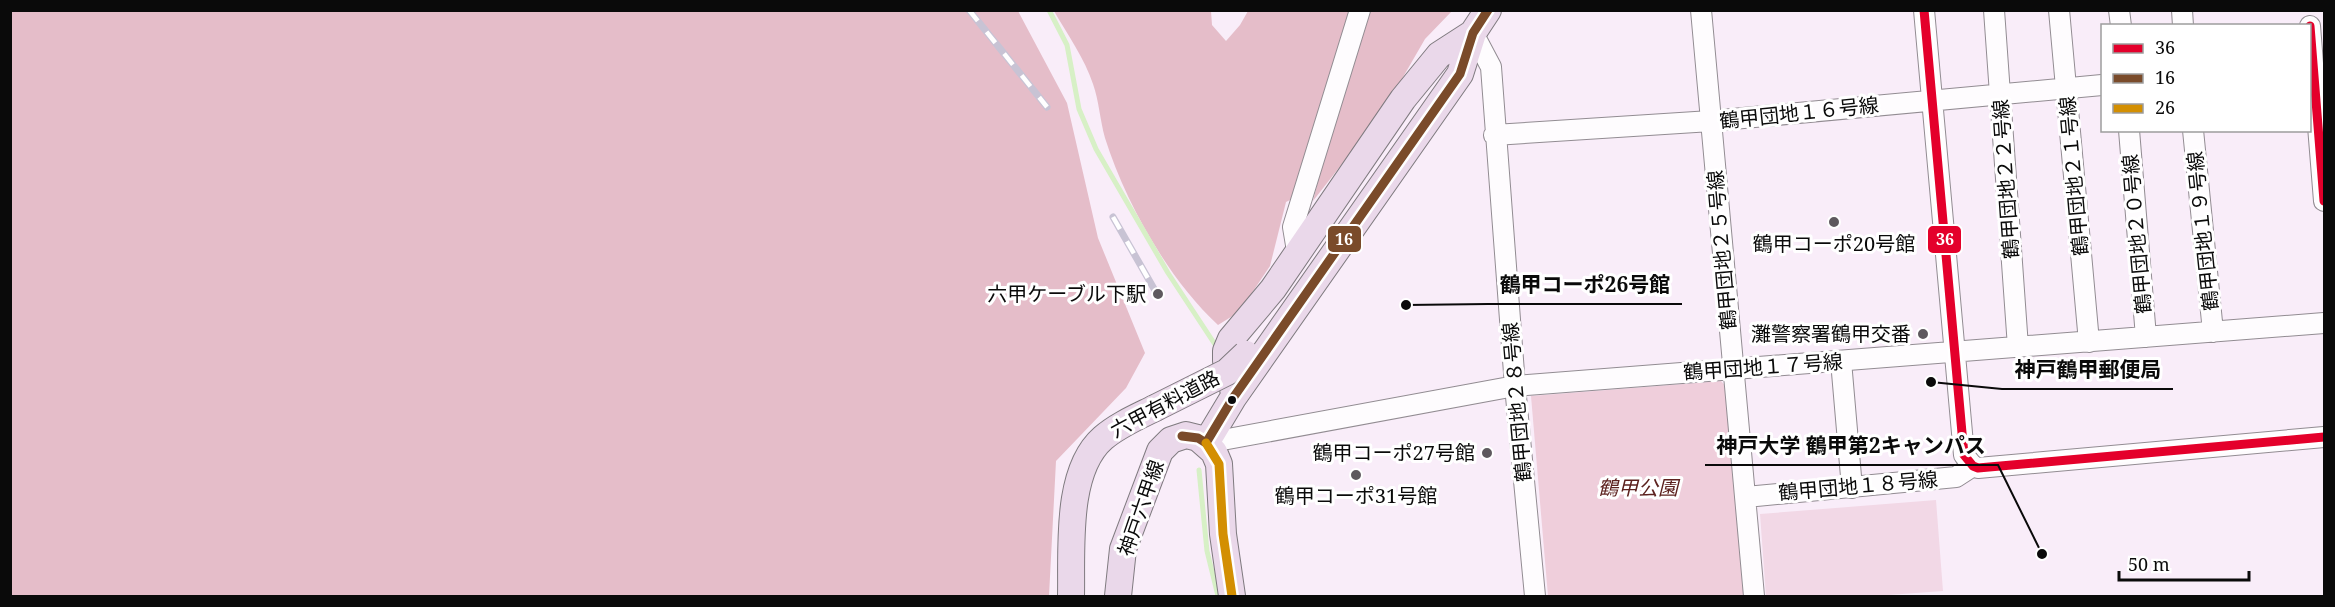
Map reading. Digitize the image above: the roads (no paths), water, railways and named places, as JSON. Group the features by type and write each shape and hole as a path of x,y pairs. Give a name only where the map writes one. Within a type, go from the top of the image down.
{"main road":[{"path":"1232,597 1223,534 1219,464 1214,452 1206,443 1233,398 1460,74 1473,33 1488,10"},
{"path":"1233,398 1232,374 1226,361 1226,351 1231,339 1273,289 1424,73 1439,55 1473,33"},
{"name":"六甲有料道路","path":"1071,597 1075,492 1084,466 1101,439 1114,429 1227,372 1246,354 1473,33"},
{"name":"神戸六甲線","path":"1118,597 1123,549 1164,444 1186,435 1206,443"}],"street":[{"path":"1297,252 1293,227 1360,10"},
{"name":"鶴甲団地２５号線","path":"1701,10 1754,597"},
{"path":"1924,10 1964,455 1972,466"},
{"name":"鶴甲団地２２号線","path":"1994,10 2018,347"},
{"name":"鶴甲団地２１号線","path":"2059,10 2089,342"},
{"name":"鶴甲団地２８号線","path":"1473,33 1491,68 1494,135 1535,597"},
{"path":"2311,48 2325,201"},
{"name":"鶴甲団地１６号線","path":"1494,135 1711,121 2101,85"},
{"name":"鶴甲団地２０号線","path":"2129,132 2146,337"},
{"name":"鶴甲団地１９号線","path":"2193,132 2213,332"},
{"name":"鶴甲団地１７号線","path":"1206,443 1515,386 2325,323"},
{"path":"1841,361 1852,488"},
{"name":"鶴甲団地１８号線","path":"1746,497 1956,477 1972,466 1978,468 2325,437"}],"waterway":[{"path":"1049,10 1067,45 1079,109 1096,149 1168,273 1216,346"},
{"path":"1199,470 1207,551 1218,596"}],"railway":[{"path":"969,10 1047,107"},
{"path":"1113,217 1157,294"}],"place":[{"name":"鶴甲コーポ20号館","path":"1834,222"},
{"name":"六甲ケーブル下駅","path":"1158,294"},
{"name":"鶴甲コーポ26号館","path":"1406,305"},
{"name":"灘警察署鶴甲交番","path":"1923,334"},
{"name":"神戸鶴甲郵便局","path":"1931,382"},
{"name":"鶴甲コーポ27号館","path":"1487,453"},
{"name":"鶴甲コーポ31号館","path":"1356,475"},
{"name":"神戸大学 鶴甲第2キャンパス","path":"2042,554"}],"park label":[{"name":"鶴甲公園","path":"1638,488"}]}
